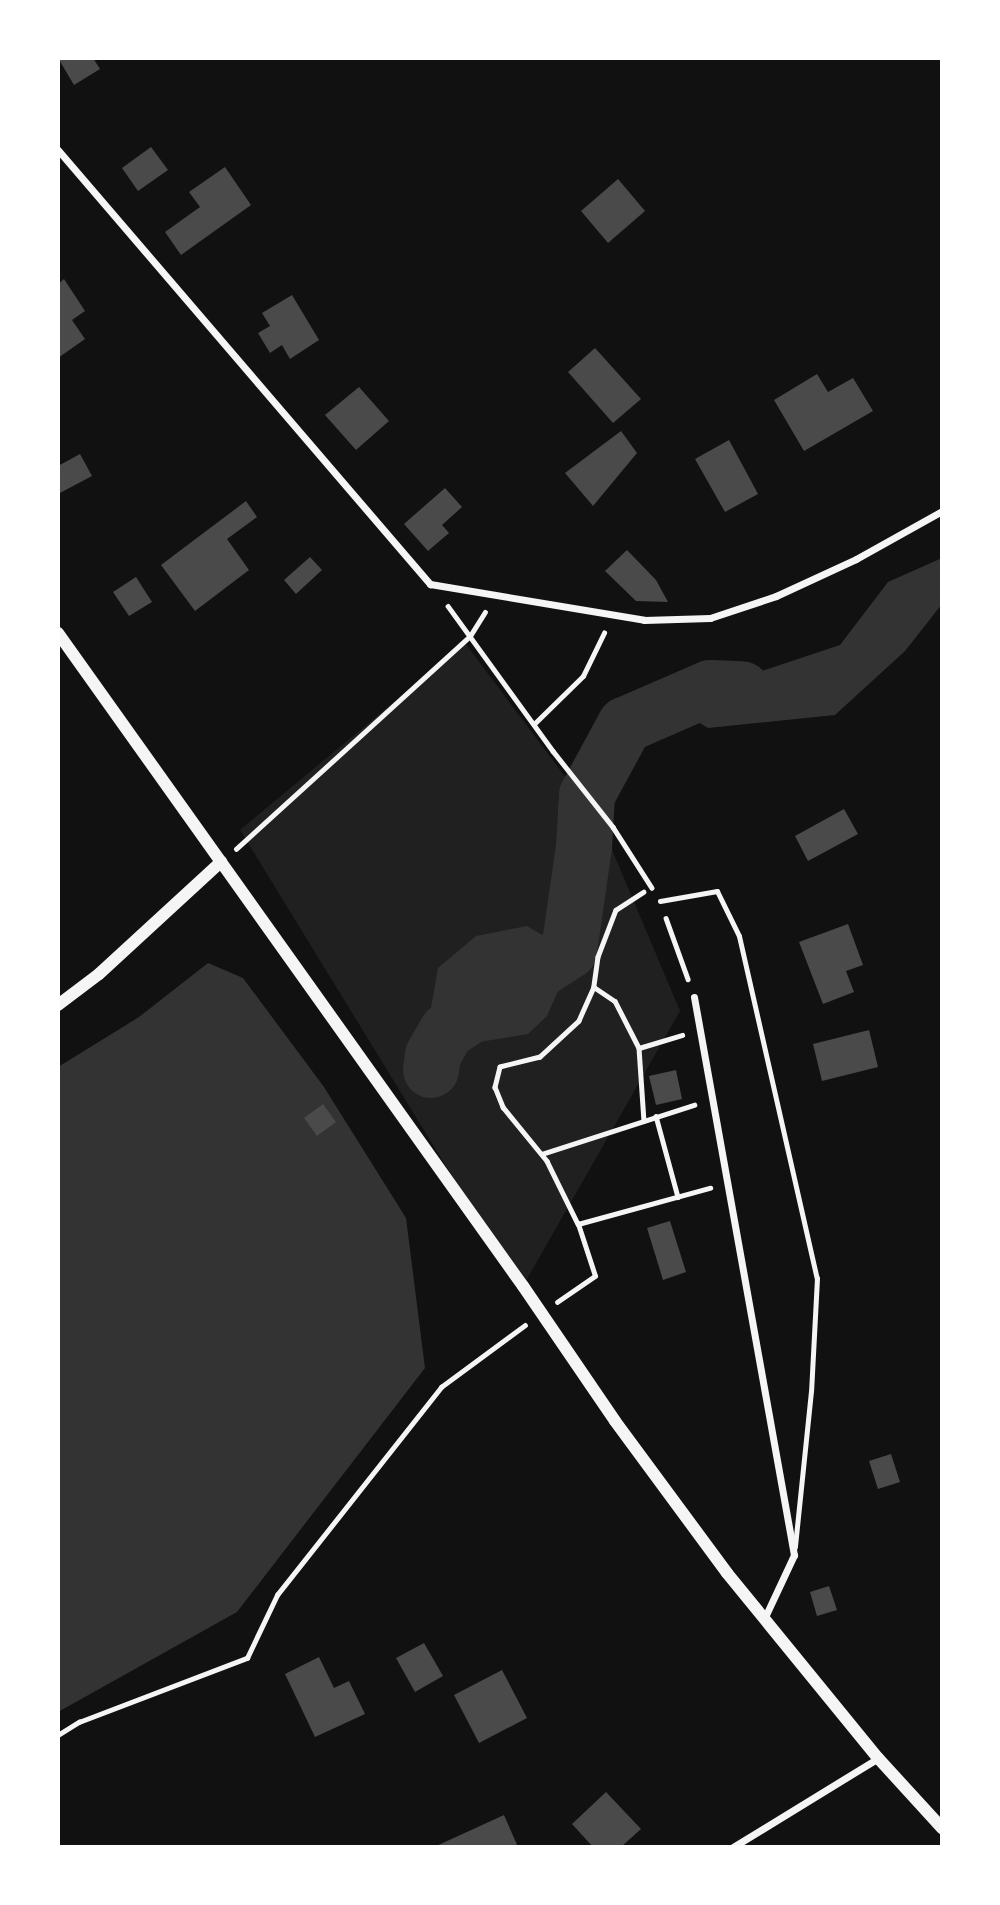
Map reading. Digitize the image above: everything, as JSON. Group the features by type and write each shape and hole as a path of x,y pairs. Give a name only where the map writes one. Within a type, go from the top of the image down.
{"street":[{"path":"58,150 430,583 612,616 687,621 739,610 856,559 942,511"},
{"path":"58,633 615,1421 764,1620 878,1758 942,1828"},
{"path":"58,1005 99,974 220,862"},
{"path":"694,997 794,1555 764,1620"},
{"path":"733,1847 878,1758"}],"lane":[{"path":"660,901 718,891 739,936 817,1278 811,1391 794,1555"}],"path":[{"path":"430,583 553,751 613,827"},
{"path":"220,862 470,636 494,596"},
{"path":"535,723 583,676 612,616"},
{"path":"58,1735 79,1722 247,1658 277,1595 441,1387 595,1276 578,1224 541,1154 503,1107 495,1087 500,1067 540,1057 579,1021 594,987 598,957 616,910 651,887"},
{"path":"594,987 615,1002 639,1048 645,1121"},
{"path":"639,1048 700,1029"},
{"path":"541,1154 713,1099"},
{"path":"656,1116 678,1197"},
{"path":"578,1224 728,1183"}],"shaded area":[{"path":"942,558 942,604 905,651 835,715 708,728 664,702 663,680 728,664 744,677 840,645 888,582"},
{"path":"465,643 602,826 680,1011 523,1286 498,1251 240,830"},
{"path":"527,926 569,951 565,975 547,1016 528,1034 467,1044 451,1037 429,1019 438,968 476,936"},
{"path":"208,963 243,978 324,1087 406,1218 425,1368 237,1612 58,1712 58,1067 139,1017"}],"building":[{"path":"58,58 93,58 100,69 74,85"},
{"path":"151,147 168,170 138,191 122,168"},
{"path":"225,167 251,205 181,255 165,232 200,207 189,192"},
{"path":"618,179 645,211 608,243 581,211"},
{"path":"64,279 85,311 72,320 85,339 58,358 58,284"},
{"path":"292,295 319,340 290,359 282,345 270,353 258,333 270,326 262,313"},
{"path":"595,348 641,399 613,423 568,372"},
{"path":"817,374 828,392 853,378 873,411 804,451 774,400"},
{"path":"359,387 389,421 356,450 325,415"},
{"path":"621,431 637,453 593,506 565,473"},
{"path":"729,440 758,494 725,512 695,459"},
{"path":"80,454 92,476 58,494 58,466"},
{"path":"445,488 462,507 442,525 449,533 428,551 404,524"},
{"path":"246,501 257,517 227,539 249,570 195,611 161,565"},
{"path":"627,550 656,580 668,602 636,601 605,571"},
{"path":"310,557 322,570 296,594 284,580"},
{"path":"136,577 152,602 129,616 113,592"},
{"path":"844,809 858,834 808,861 795,836"},
{"path":"848,924 863,965 846,971 854,992 823,1004 799,942"},
{"path":"869,1030 878,1067 822,1081 813,1044"},
{"path":"676,1070 682,1099 656,1105 649,1076"},
{"path":"323,1104 336,1122 317,1136 304,1118"},
{"path":"670,1221 686,1272 663,1280 647,1228"},
{"path":"891,1454 900,1482 878,1489 869,1461"},
{"path":"829,1586 837,1610 817,1616 810,1592"},
{"path":"424,1643 443,1676 415,1692 396,1658"},
{"path":"319,1657 334,1688 349,1681 365,1714 315,1737 285,1674"},
{"path":"502,1670 527,1718 479,1743 454,1695"},
{"path":"606,1792 641,1829 621,1847 593,1847 572,1824"},
{"path":"504,1815 518,1847 434,1847"}],"waterway":[{"path":"431,1070 433,1055 447,1031 569,951 584,847 587,795 625,725 710,688 742,689"}]}
